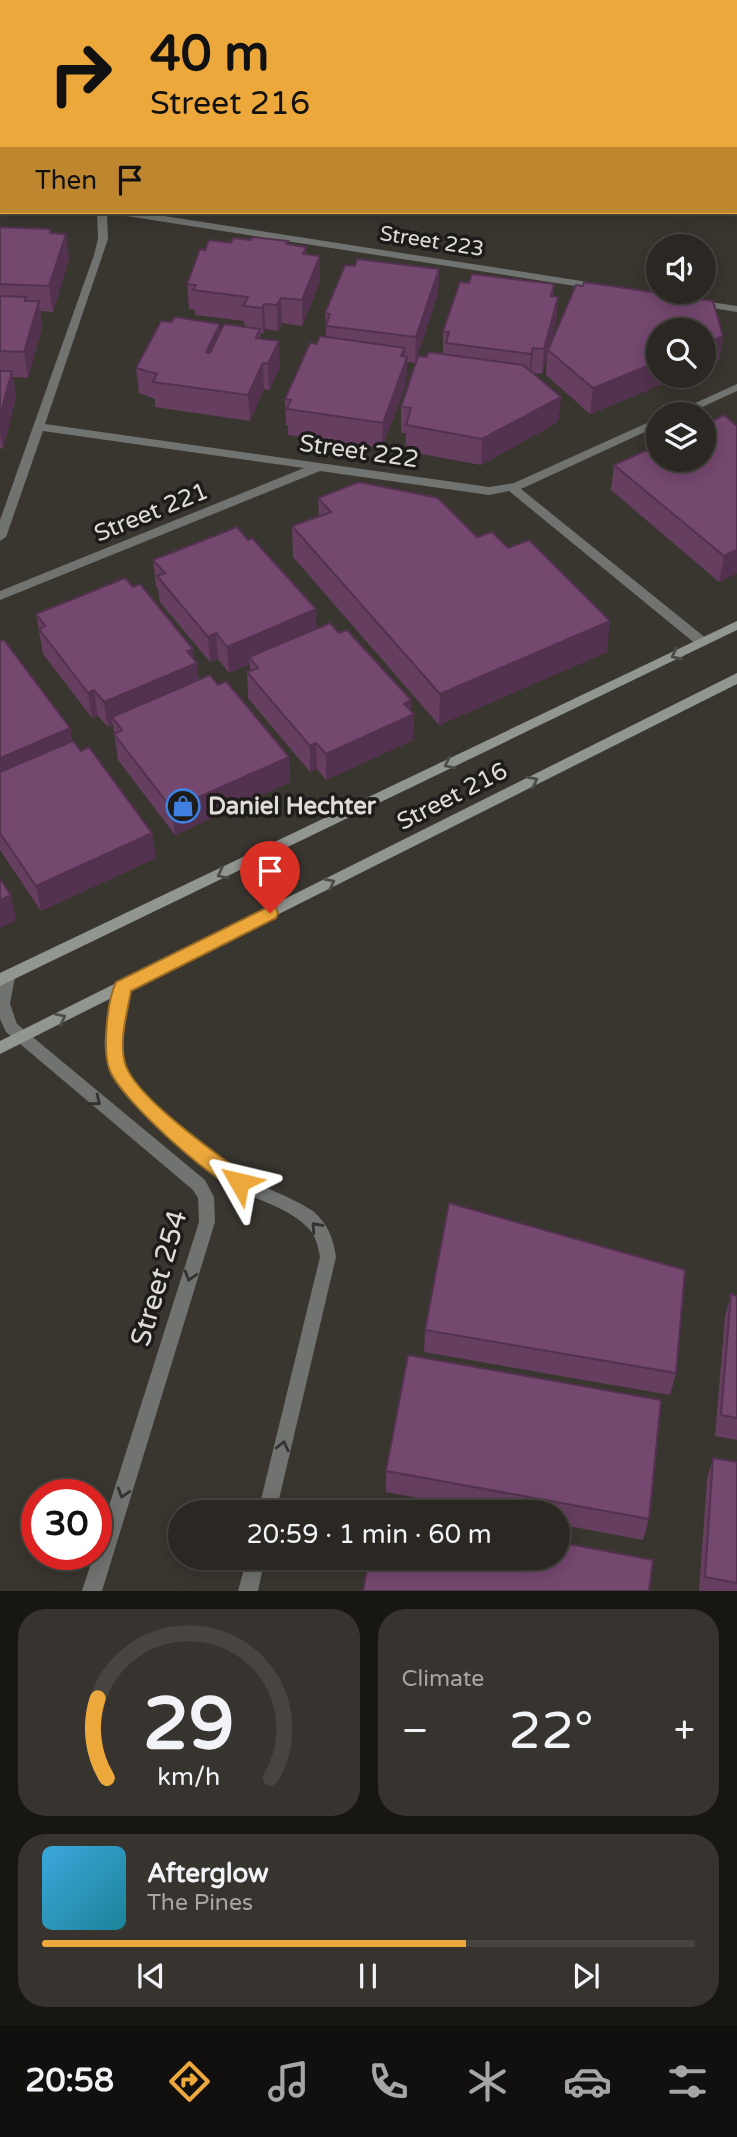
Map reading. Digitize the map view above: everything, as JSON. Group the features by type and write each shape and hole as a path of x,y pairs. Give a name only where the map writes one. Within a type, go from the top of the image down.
{"main road":[{"name":"Street 216","path":"3,979 737,625"},
{"name":"Street 216","path":"0,1048 737,678"}],"street":[{"path":"0,537 41,427 99,255 103,239 102,214"},
{"name":"Street 223","path":"133,214 614,289"},
{"path":"706,304 737,309"},
{"path":"704,402 737,387"},
{"name":"Street 222","path":"41,427 477,490 512,488 646,427"},
{"name":"Street 221","path":"0,596 319,467"},
{"path":"512,488 702,642"},
{"name":"Street 254","path":"3,979 4,1017 21,1039 199,1185 208,1209 203,1235 92,1591"},
{"path":"122,987 113,1053 118,1069 142,1100 174,1131 230,1175 313,1221 324,1235 328,1257 270,1500"},
{"path":"248,1591 253,1570"}],"building":[{"path":"0,227 51,229 50,233 66,234 49,286 0,284"},
{"path":"252,237 288,241 286,244 306,247 303,254 320,256 302,300 281,298 277,305 264,304 262,308 243,306 248,297 193,290 196,285 187,284 200,249 205,250 209,240 231,243 233,238 251,240"},
{"path":"357,259 439,269 416,337 326,326 330,314 325,313 345,265 355,266"},
{"path":"472,274 554,284 551,296 558,297 544,349 533,348 531,354 446,343 449,332 443,331 460,282 469,283"},
{"path":"584,282 646,291 646,304 714,304 723,336 716,339 716,318 646,318 646,367 593,388 548,350 576,285 583,286"},
{"path":"0,296 26,297 25,301 39,301 24,352 0,351"},
{"path":"175,317 220,324 206,352 210,353 224,324 260,329 256,338 279,341 268,364 263,363 248,395 153,382 157,374 136,368 161,321 172,322"},
{"path":"320,336 405,348 401,356 407,357 383,423 287,409 291,400 285,399 310,343 317,344"},
{"path":"428,352 523,365 561,397 482,439 406,425 411,408 401,407 418,356 427,357"},
{"path":"0,371 12,371 0,416"},
{"path":"724,415 737,426 737,550 724,556 614,465 646,450 646,472 716,472 716,419"},
{"path":"359,482 438,498 477,537 492,532 508,548 529,540 610,621 440,694 292,526 331,512 318,498"},
{"path":"237,527 248,540 252,538 316,609 227,647 216,633 208,637 157,576 165,573 153,560"},
{"path":"125,578 133,587 140,584 193,649 187,651 197,663 104,702 94,690 88,693 39,629 45,626 36,614"},
{"path":"330,623 339,633 347,630 411,700 404,704 414,714 326,754 316,743 310,746 247,672 258,668 249,657"},
{"path":"4,640 70,728 0,758 0,641"},
{"path":"210,675 218,685 226,681 289,757 172,809 114,734 122,730 112,717"},
{"path":"73,741 81,751 89,747 152,833 36,886 0,833 0,772"},
{"path":"0,879 11,895 0,900"},
{"path":"449,1203 685,1270 676,1373 425,1330"},
{"path":"731,1294 737,1296 737,1418 721,1415"},
{"path":"408,1355 661,1400 649,1519 570,1505 570,1500 545,1500 386,1471"},
{"path":"713,1458 737,1462 737,1583 705,1577"},
{"path":"570,1544 653,1560 649,1591 363,1591 367,1570 570,1570"}],"place":[{"name":"Daniel Hechter","path":"183,806"}],"route":[{"path":"239,1182 174,1131 142,1100 118,1069 113,1053 114,1039 122,987 270,913"}]}
